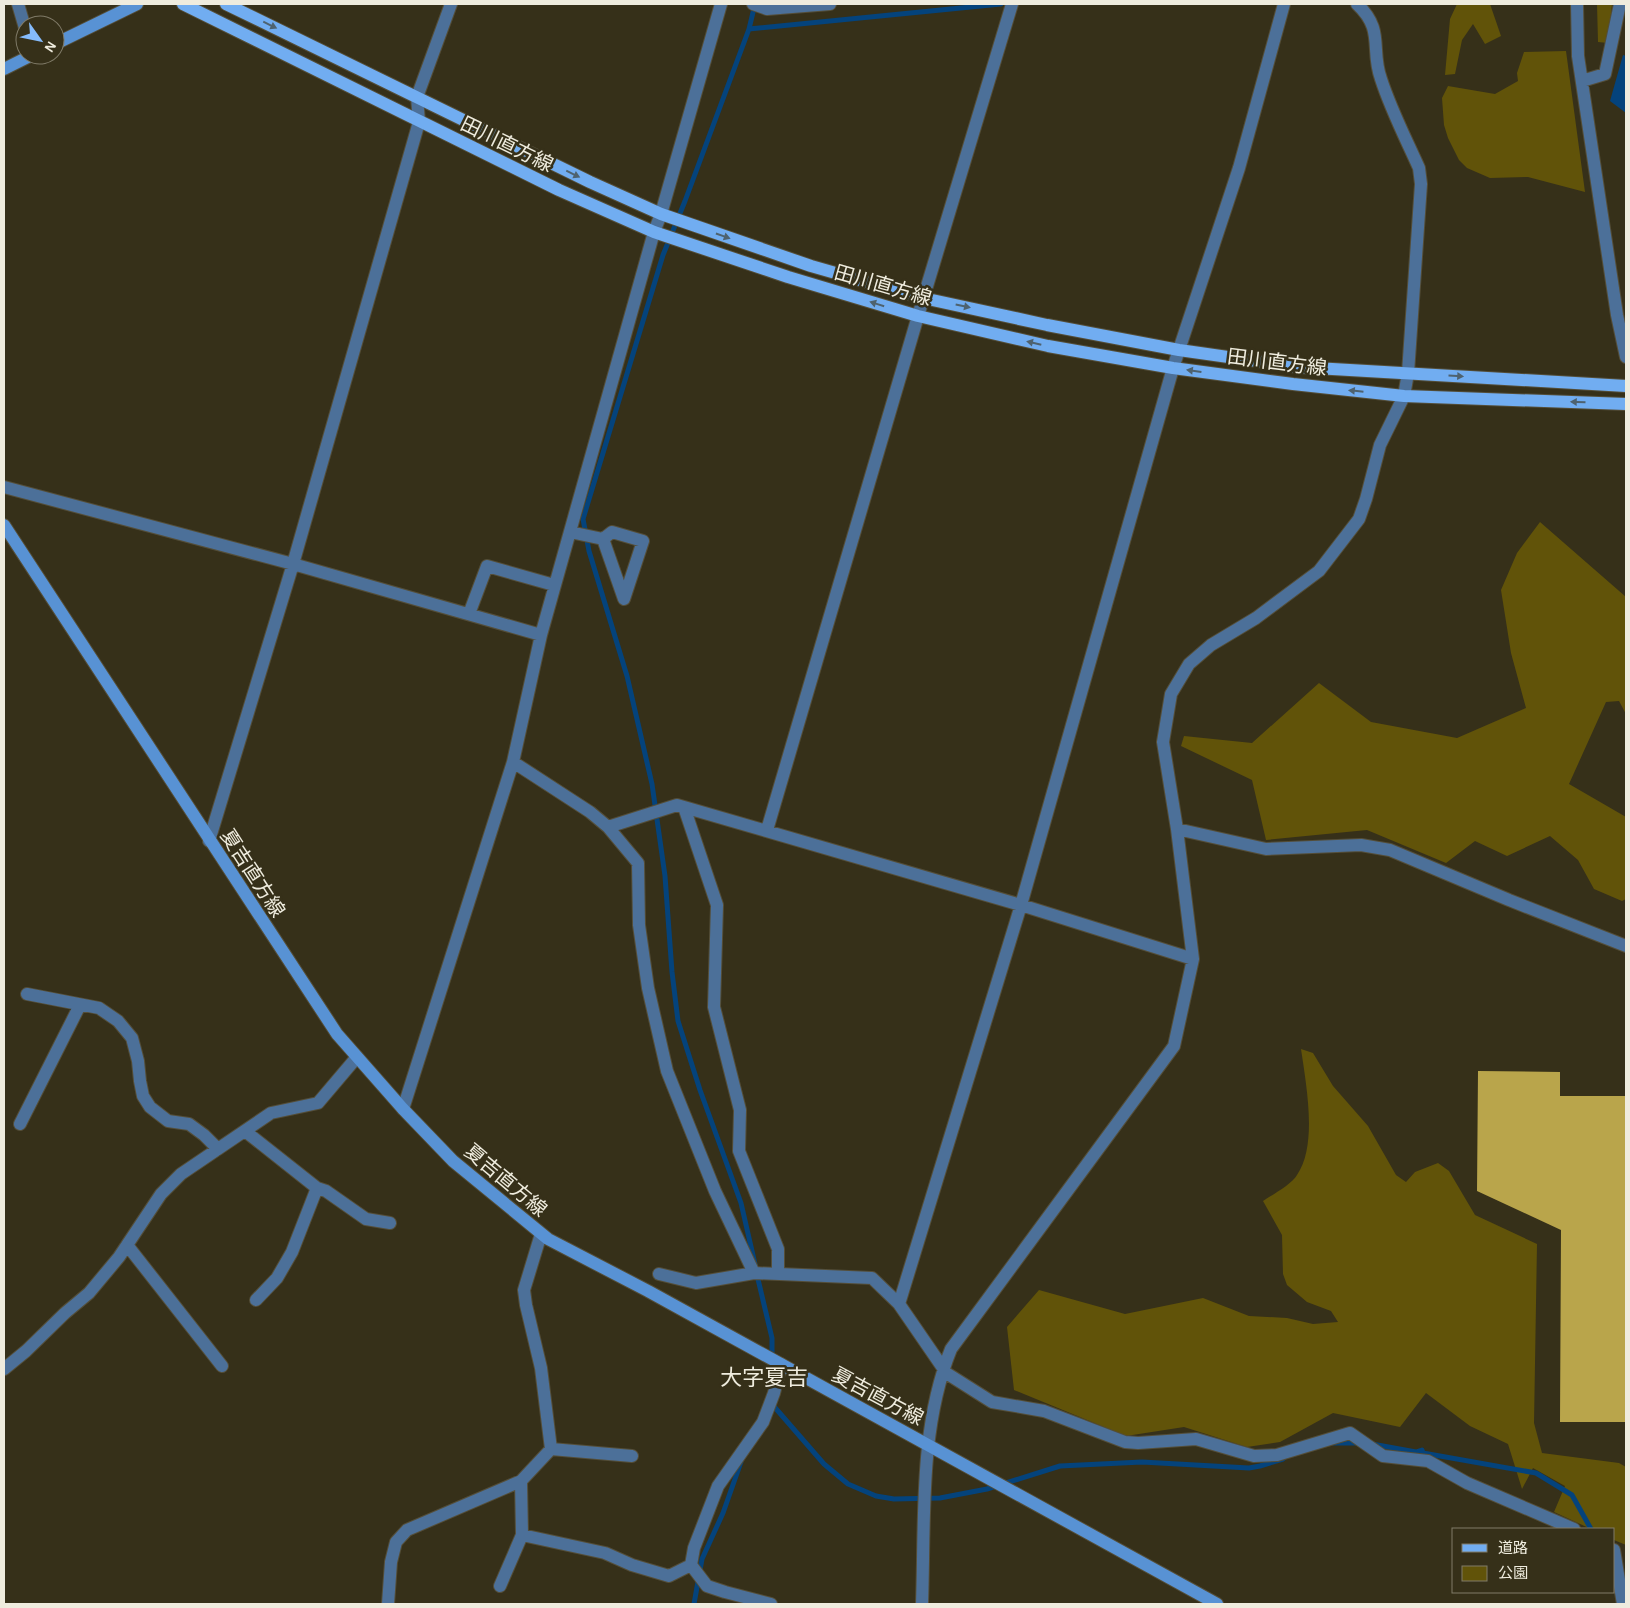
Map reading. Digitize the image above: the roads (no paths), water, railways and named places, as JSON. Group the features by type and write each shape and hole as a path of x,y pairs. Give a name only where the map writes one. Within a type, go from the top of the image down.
{"main road":[{"path":"65,39 137,4"},
{"name":"田川直方線","path":"183,4 559,190 654,232 788,277 918,316 1048,346 1173,368 1294,384 1404,396 1626,404"},
{"name":"田川直方線","path":"226,4 590,182 662,214 811,266 923,298 1048,325 1180,350 1298,367 1626,386"},
{"name":"夏吉直方線","path":"4,525 337,1034 403,1109 453,1161 548,1239 648,1290 1217,1604"}],"street":[{"path":"209,841 293,564 419,122 417,97 451,4"},
{"path":"403,1109 513,762 540,634 721,4"},
{"path":"753,4 767,9 830,4"},
{"path":"767,830 923,298 1012,4"},
{"path":"899,1304 1021,905 1173,368 1239,168 1284,4"},
{"path":"922,1604 927,1444 943,1369 951,1349 1174,1046 1193,959 1177,829 1163,742 1171,694 1189,664 1210,645 1256,618 1319,570 1358,519 1366,498 1380,445 1404,396 1408,373 1421,184 1419,168 1380,78 1374,25 1366,12 1357,4"},
{"path":"1577,4 1578,56 1617,315 1626,357"},
{"path":"1582,82 1605,74 1620,4"},
{"path":"4,487 293,564 540,634"},
{"path":"570,532 603,538 612,532 643,542 624,599 603,538"},
{"path":"469,614 487,566 554,586"},
{"path":"513,762 590,812 608,827 638,863 639,925 648,988 667,1071 715,1191 754,1273"},
{"path":"608,827 677,805 1021,905 1193,959"},
{"path":"684,807 716,905 714,1007 740,1110 739,1151 778,1249 778,1274"},
{"path":"1177,829 1266,849 1360,845 1390,850 1626,946"},
{"path":"27,994 99,1008 118,1021 132,1038 138,1061 143,1096 150,1107 168,1121 189,1124 218,1149"},
{"path":"20,1124 80,1005"},
{"path":"4,1369 89,1293 127,1245 161,1194 181,1174 271,1113 318,1103 357,1057"},
{"path":"245,1131 317,1188 326,1191 366,1219 390,1223"},
{"path":"256,1300 277,1278 292,1252 317,1188"},
{"path":"541,1234 524,1290 541,1368 551,1449"},
{"path":"127,1245 222,1366"},
{"path":"659,1274 696,1283 754,1273 872,1278 899,1304 943,1369 992,1402 1044,1411 1126,1442 1138,1443 1196,1439 1254,1456 1277,1455 1350,1433 1383,1456 1428,1461 1467,1483 1572,1528"},
{"path":"771,1604 707,1586 691,1565 694,1548 718,1486 763,1422 774,1394 781,1364"},
{"path":"551,1449 632,1456"},
{"path":"388,1604 391,1562 396,1542 406,1530 521,1481 551,1449"},
{"path":"500,1586 522,1535 521,1481"},
{"path":"522,1535 605,1554 632,1565 669,1576 691,1565"},
{"path":"1615,1556 1623,1604"}],"water":[{"path":"1623,55 1626,56 1626,113 1610,101"}],"waterway":[{"path":"755,4 749,29 663,255 583,519 589,551 627,676 652,784 665,876 672,972 678,1021 700,1090 741,1203 755,1264"},
{"path":"749,29 1001,4"},
{"path":"757,1275 772,1338 772,1375"},
{"path":"771,1403 824,1464 848,1484 876,1496 894,1499 940,1498 987,1489 1060,1466 1142,1462 1249,1468 1283,1459"},
{"path":"1334,1443 1361,1443"},
{"path":"1372,1444 1416,1452 1422,1450 1423,1453 1536,1473 1572,1495 1590,1528"},
{"path":"694,1604 702,1559 723,1513 741,1462"}],"district":[{"name":"大字夏吉","path":"764,1377"}]}
